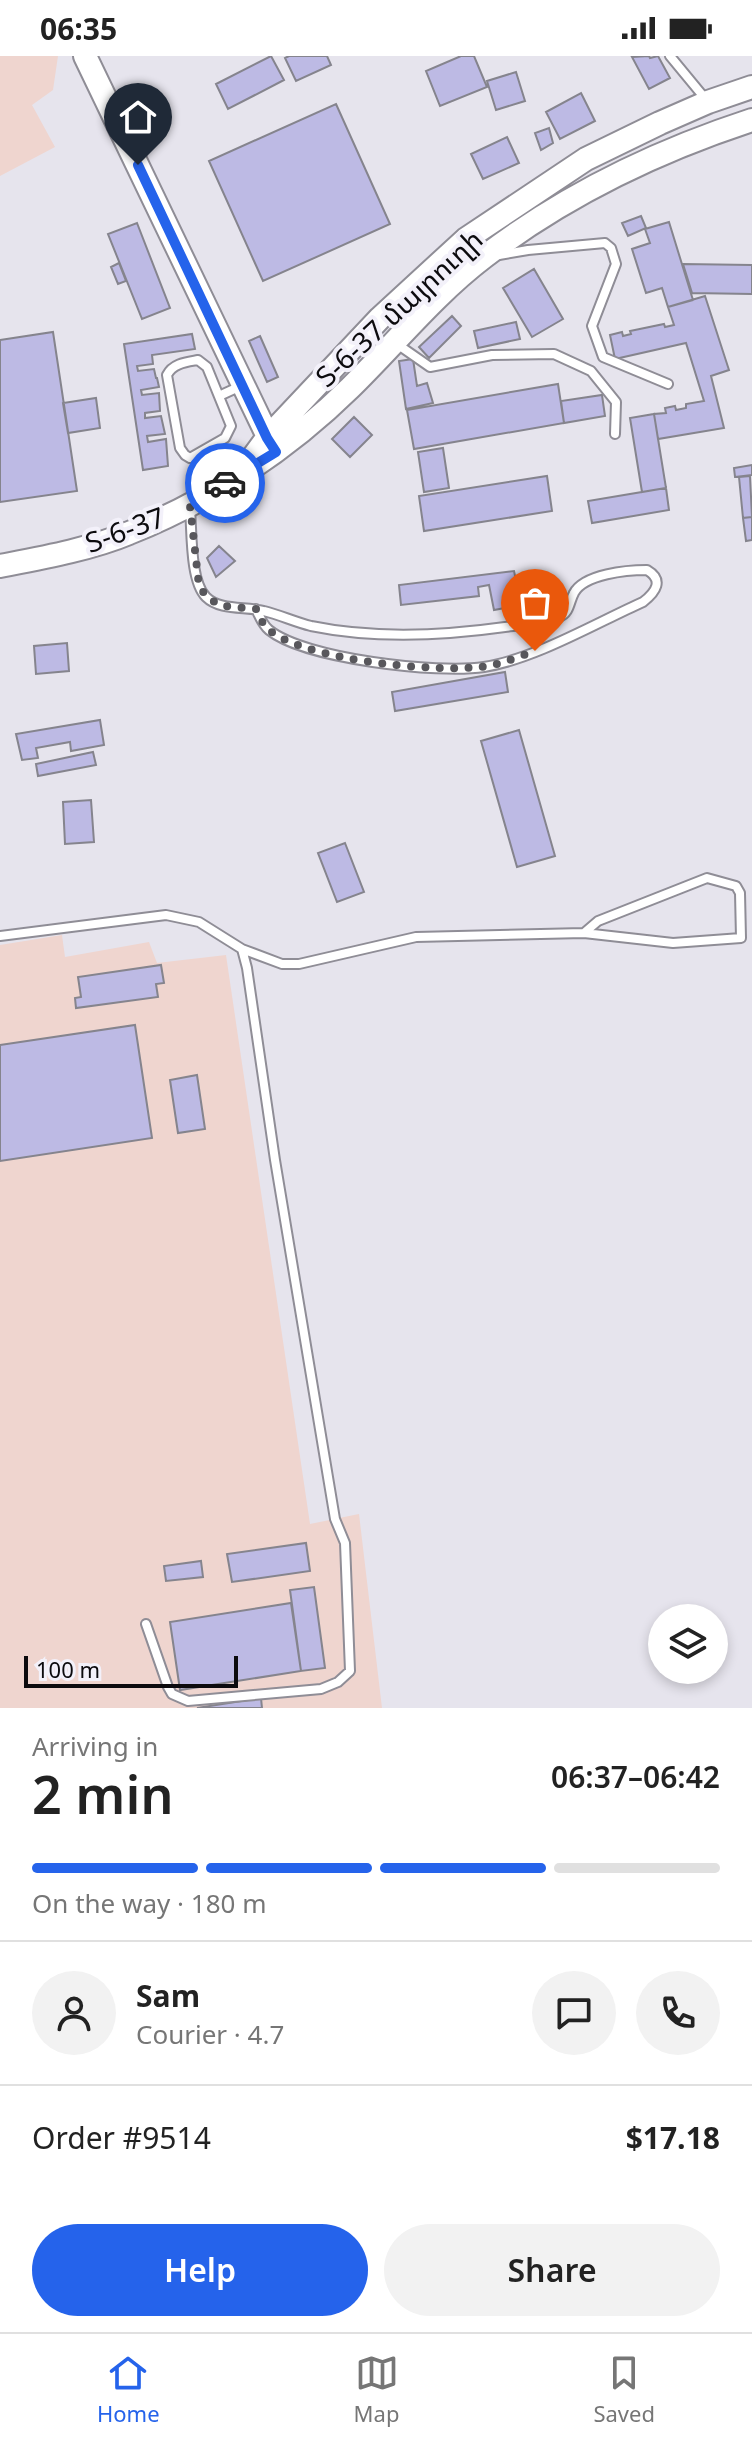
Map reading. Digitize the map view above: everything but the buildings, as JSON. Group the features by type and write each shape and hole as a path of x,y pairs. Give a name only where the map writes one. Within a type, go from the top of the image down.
{"main road":[{"path":"85,56 272,445"},
{"name":"Տ-6-37 մայրուղի","path":"242,473 272,445 380,318 466,239 586,159 708,102 752,87"},
{"name":"Տ-6-37 մայրուղի","path":"272,445 349,389 393,341 482,258 537,220 597,184 696,140 752,120"},
{"path":"466,239 482,258"},
{"name":"Տ-6-37","path":"0,566 126,534 190,506 242,473"}],"lane":[{"path":"670,56 708,102"},
{"path":"482,258 605,243 611,248 616,264 592,326 603,357 668,384"},
{"path":"393,341 430,367 492,355 554,354 591,371 616,402 615,434"},
{"path":"198,360 207,367 219,396 231,426 229,433 190,458 180,448 167,375 177,365 198,360"},
{"path":"219,396 243,384"},
{"path":"190,506 199,586 216,605 256,609 308,625 370,635 471,632 536,623 566,614 574,593 589,579 637,570 647,570 657,579 656,590 643,602 519,657 483,667 420,668 315,652 267,629 256,609"},
{"path":"584,933 598,921 707,878 736,886 740,893 741,938"},
{"path":"0,936 166,915 199,922 242,949 282,964 299,964 416,937 584,933 673,943 741,938 752,934"},
{"path":"146,1624 168,1687 172,1694 188,1701 321,1689 338,1682 350,1671 345,1543 335,1519 242,949"}],"shaded area":[{"path":"0,56 58,56 53,90 32,105 55,147 0,176"},
{"path":"62,935 65,957 149,942 157,963 226,955 310,1524 359,1514 382,1708 0,1708 0,945"}],"way so far":[{"path":"225,483 190,506 199,586 216,605 256,609 267,629 315,652 420,668 483,667 535,651"}],"route":[{"path":"138,165 276,452 225,483"}]}
